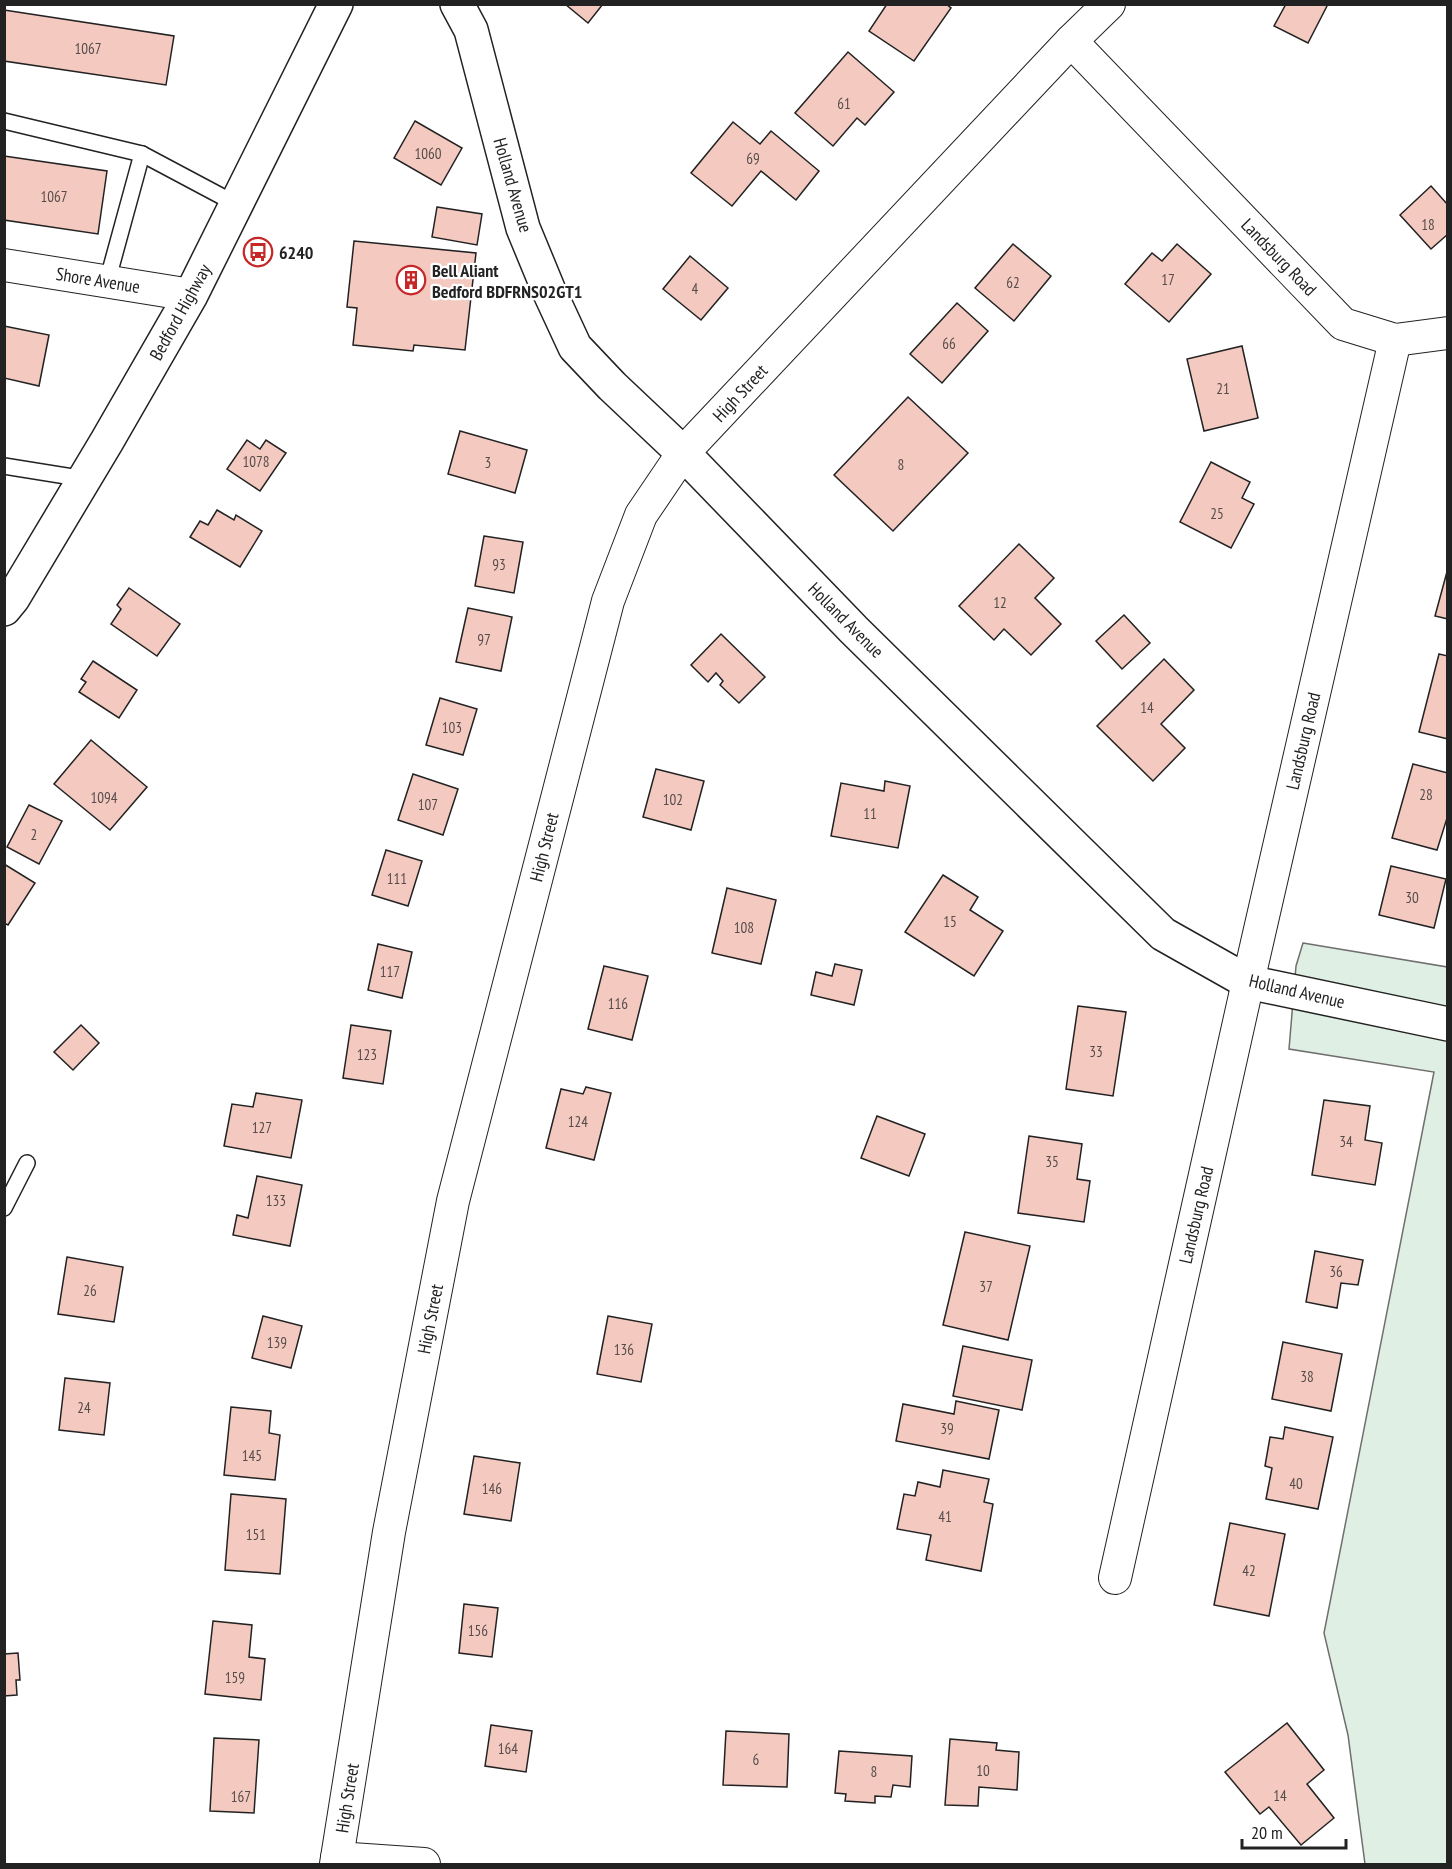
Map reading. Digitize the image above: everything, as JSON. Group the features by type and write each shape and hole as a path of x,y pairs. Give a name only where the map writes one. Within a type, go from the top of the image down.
{"street":[{"name":"Bedford Highway","path":"4,609 13,598 85,479 191,295 336,4"},
{"name":"High Street","path":"336,1861 389,1532 453,1201 608,601 641,515 683,453 1109,4"},
{"name":"Holland Avenue","path":"466,13 523,228 575,347 612,386 683,453 854,630 1163,934 1248,982 1448,1024"},
{"name":"Landsburg Road","path":"1071,42 1343,324 1395,340 1115,1578"},
{"name":"Shore Avenue","path":"4,265 191,295"},
{"path":"1395,340 1448,333"},
{"path":"336,1861 424,1864"}],"lane":[{"path":"4,121 142,154 236,204"},
{"path":"107,282 142,154"},
{"path":"4,466 85,479"},
{"path":"4,1208 27,1163"}],"green space":[{"path":"1303,943 1447,967 1447,1864 1365,1864 1348,1735 1324,1633 1434,1072 1289,1049 1296,966"}],"building":[{"path":"565,4 603,4 588,23"},
{"path":"887,4 946,4 951,8 914,61 869,31"},
{"path":"1286,4 1328,4 1308,43 1274,26"},
{"path":"4,10 174,36 166,85 4,61"},
{"path":"848,52 894,92 865,125 857,118 833,146 795,113"},
{"path":"415,121 462,148 441,185 394,158"},
{"path":"733,122 760,144 771,131 819,171 796,200 761,171 732,206 691,173"},
{"path":"4,156 107,171 98,234 4,220"},
{"path":"1431,186 1448,205 1448,234 1431,249 1400,215"},
{"path":"437,207 482,214 477,245 432,237"},
{"name":"Bell Aliant Bedford BDFRNS02GT1","path":"354,241 476,253 465,350 414,345 413,351 353,345 357,308 347,307"},
{"path":"1013,244 1051,276 1014,321 975,288"},
{"path":"1177,244 1211,274 1169,322 1125,284 1152,253 1162,261"},
{"path":"690,256 728,288 701,320 663,289"},
{"path":"957,303 988,331 942,383 910,354"},
{"path":"4,326 49,335 39,386 4,378"},
{"path":"1242,346 1258,418 1204,431 1187,359"},
{"path":"908,397 968,453 893,531 834,475"},
{"path":"460,431 527,450 515,493 448,474"},
{"path":"247,440 260,449 266,440 286,453 260,491 227,469"},
{"path":"1211,462 1250,482 1242,498 1254,504 1231,548 1180,522"},
{"path":"217,510 234,520 236,515 262,531 240,567 190,537 200,521 208,525"},
{"path":"484,536 523,542 514,593 475,586"},
{"path":"1019,544 1054,578 1035,598 1061,624 1031,655 1004,629 994,640 959,606"},
{"path":"1448,568 1448,619 1435,616"},
{"path":"129,588 180,624 157,656 111,624 121,609 117,605"},
{"path":"468,608 512,617 501,671 456,662"},
{"path":"1124,615 1150,643 1122,669 1096,641"},
{"path":"721,634 765,677 739,703 720,685 723,681 716,673 708,682 691,665"},
{"path":"1439,654 1448,656 1448,739 1419,732"},
{"path":"1164,659 1194,690 1161,724 1185,748 1153,781 1097,726"},
{"path":"93,661 137,690 119,718 79,692 86,682 81,679"},
{"path":"440,698 477,709 463,755 426,745"},
{"path":"91,740 147,787 110,830 54,784"},
{"path":"1413,764 1448,773 1448,815 1437,850 1392,838"},
{"path":"656,769 704,781 691,830 643,817"},
{"path":"413,774 458,789 443,835 398,820"},
{"path":"885,781 910,786 898,848 831,836 841,783 884,791"},
{"path":"29,805 62,821 39,864 7,847"},
{"path":"386,850 422,861 408,906 372,895"},
{"path":"4,864 35,883 8,925 4,923"},
{"path":"1391,866 1446,879 1434,928 1379,915"},
{"path":"943,875 978,897 970,910 1003,931 974,976 905,932"},
{"path":"727,888 776,900 761,964 712,953"},
{"path":"378,944 412,952 402,998 368,990"},
{"path":"835,964 862,970 854,1005 811,995 816,972 832,976"},
{"path":"604,966 648,976 632,1040 588,1029"},
{"path":"1078,1006 1126,1012 1113,1096 1066,1089"},
{"path":"81,1025 99,1043 73,1070 54,1052"},
{"path":"351,1025 391,1031 383,1084 343,1078"},
{"path":"586,1087 611,1093 594,1160 546,1148 561,1089 583,1094"},
{"path":"256,1093 302,1100 291,1158 224,1146 232,1104 253,1107"},
{"path":"1324,1100 1370,1106 1365,1140 1382,1143 1375,1185 1312,1175"},
{"path":"877,1116 925,1134 909,1176 861,1158"},
{"path":"1029,1136 1082,1144 1077,1179 1090,1181 1084,1222 1018,1213"},
{"path":"257,1176 302,1185 290,1246 233,1235 237,1215 248,1218"},
{"path":"965,1232 1030,1246 1008,1340 943,1325"},
{"path":"1315,1251 1363,1260 1358,1285 1341,1283 1337,1308 1306,1302"},
{"path":"67,1257 123,1267 114,1322 58,1314"},
{"path":"263,1316 302,1326 291,1368 252,1358"},
{"path":"608,1316 652,1324 641,1382 597,1374"},
{"path":"1283,1342 1342,1354 1331,1411 1272,1399"},
{"path":"963,1346 1032,1360 1022,1410 953,1396"},
{"path":"65,1378 110,1383 104,1435 59,1430"},
{"path":"956,1401 999,1410 989,1459 896,1441 903,1404 954,1414"},
{"path":"231,1407 271,1411 269,1433 280,1435 275,1480 224,1475"},
{"path":"1285,1427 1333,1437 1318,1509 1266,1499 1272,1468 1265,1466 1270,1437 1283,1439"},
{"path":"474,1456 520,1463 511,1521 464,1514"},
{"path":"943,1470 989,1479 984,1502 993,1504 981,1571 926,1560 931,1535 897,1529 904,1494 915,1496 918,1482 940,1487"},
{"path":"231,1494 286,1499 280,1574 225,1570"},
{"path":"1230,1523 1285,1534 1269,1616 1214,1605"},
{"path":"464,1604 498,1608 492,1657 459,1653"},
{"path":"213,1621 252,1625 249,1657 265,1659 261,1700 205,1694"},
{"path":"18,1653 20,1680 16,1680 17,1695 4,1696 4,1654"},
{"path":"1287,1723 1324,1770 1307,1784 1334,1818 1301,1845 1269,1807 1260,1814 1225,1772"},
{"path":"491,1725 532,1731 526,1772 485,1766"},
{"path":"726,1731 789,1734 787,1787 723,1785"},
{"path":"214,1738 259,1740 254,1813 210,1811"},
{"path":"950,1739 997,1743 996,1750 1019,1752 1017,1790 979,1787 978,1806 945,1805"},
{"path":"839,1751 912,1756 910,1787 893,1785 891,1797 875,1796 875,1803 845,1801 846,1794 835,1793"}],"place":[{"name":"6240","path":"258,252"},
{"name":"Bell Aliant Bedford BDFRNS02GT1","path":"411,280"}]}
